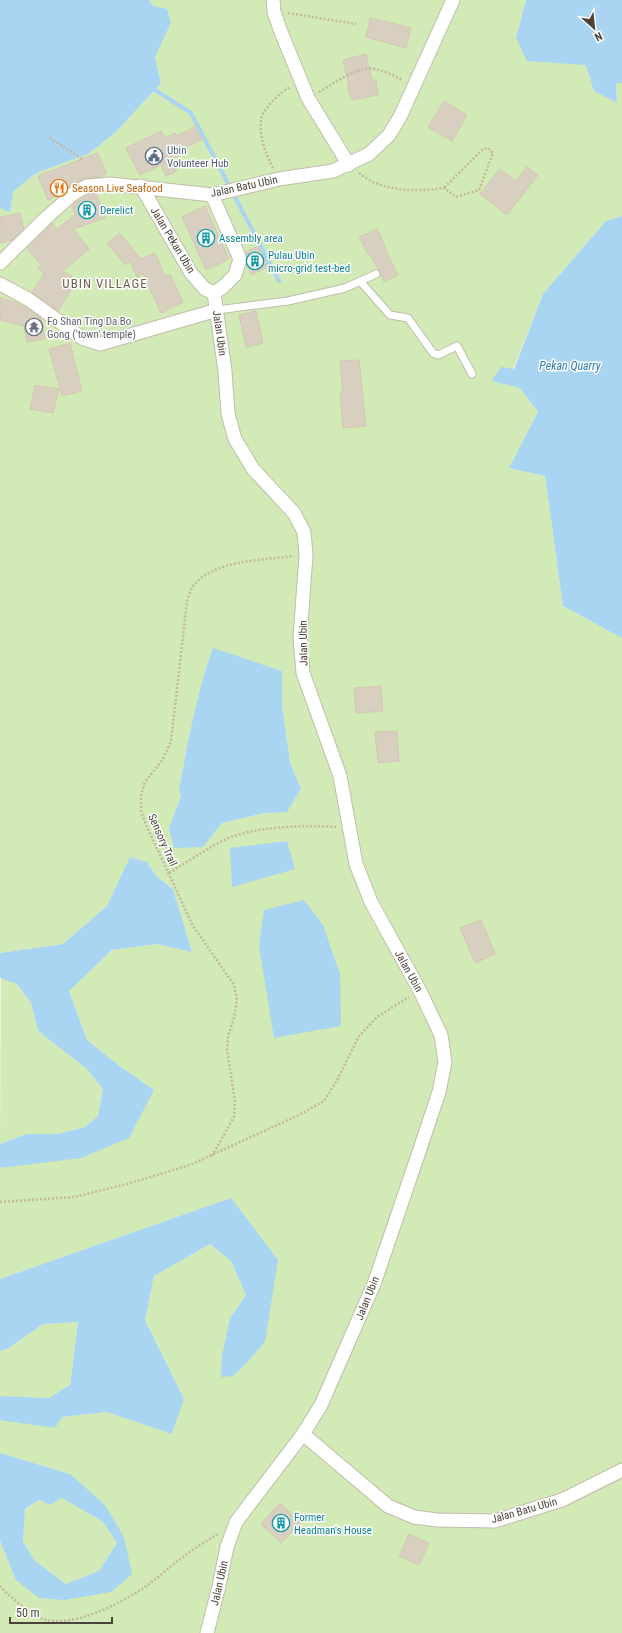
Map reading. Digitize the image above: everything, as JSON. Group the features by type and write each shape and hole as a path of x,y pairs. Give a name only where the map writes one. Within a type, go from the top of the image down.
{"street":[{"path":"415,86 453,0"},
{"path":"273,6 308,98 349,165"},
{"name":"Jalan Batu Ubin","path":"0,264 46,218 74,193 87,186 110,184 140,186 212,195 278,179 333,171 349,165 369,154 389,135 400,117 415,86"},
{"name":"Jalan Pekan Ubin","path":"140,186 191,273 205,289 214,293"},
{"path":"212,195 240,259 235,275 223,287 214,293"},
{"path":"0,284 28,298 82,338 100,344 217,310"},
{"name":"Jalan Ubin","path":"207,1633 220,1586 228,1547 236,1522 303,1434 321,1405 374,1284 420,1149 438,1092 445,1062 441,1035 420,991 370,902 356,864 340,776 303,672 300,638 306,555 304,532 294,513 253,469 235,439 228,414 225,371 214,293"},
{"name":"Jalan Batu Ubin","path":"303,1434 388,1506 414,1517 437,1520 494,1521 562,1500 622,1470"}],"lane":[{"path":"217,310 288,301 345,288 376,274"},
{"path":"360,281 390,315 408,318 433,353 438,355 457,346 472,374"}],"path":[{"path":"273,6 313,16 356,24"},
{"path":"308,98 349,73 373,68 389,73 415,86"},
{"path":"278,179 266,154 261,134 262,116 272,101 286,89 301,81"},
{"path":"50,138 82,159"},
{"path":"349,165 365,178 388,188 429,190 444,188 483,149 488,148 493,153 478,190 456,197 444,188"},
{"name":"Sensory Trail","path":"212,1156 234,1117 235,1101 227,1049 228,1036 234,1018 237,1000 234,985 197,932 169,873 147,826 142,811 141,795 145,782 163,759 171,741 187,601 192,587 201,578 215,570 234,564 306,555"},
{"path":"169,873 223,841 254,830 315,826 349,827"},
{"path":"0,1202 74,1197 141,1180 190,1165 212,1156 299,1115 324,1100 336,1082 359,1036 377,1017 420,991"},
{"path":"0,1586 10,1596 40,1618 61,1621 77,1619 115,1605 146,1587 183,1556 236,1522"}],"green space":[{"path":"149,0 526,0 516,38 622,0 607,78 617,102 616,83 622,83 622,216 606,221 543,294 513,369 492,381 520,388 538,412 509,468 545,476 563,606 622,638 622,1633 0,1633 0,1541 16,1580 111,1592 124,1537 70,1474 0,1453 0,1420 62,1417 107,1412 172,1434 184,1399 145,1320 154,1276 210,1244 231,1261 246,1295 230,1318 221,1376 232,1376 241,1369 265,1342 231,1198 0,1279 0,1168 16,1165 154,1090 118,1065 87,1040 69,991 112,950 157,944 192,952 173,889 156,876 147,862 130,857 107,906 63,944 0,953 0,208 10,211 13,192 32,176 88,154 115,133 161,83 155,57 171,23 153,6","holes":["213,649 282,671 282,705 290,762 301,789 287,811 264,813 222,823 203,847 169,828 181,796 179,790 193,718"]},
{"path":"1,977 17,984 31,1003 38,1031 87,1069 103,1089 98,1116 85,1127 58,1134 26,1134 0,1144"},
{"path":"78,1322 70,1385 49,1398 0,1396 0,1351 7,1349 43,1324"},
{"path":"62,1498 103,1522 117,1543 99,1571 66,1584 34,1560 23,1541 25,1510 39,1500 50,1505"}],"water":[{"path":"0,0 149,0 153,6 167,9 171,23 155,57 161,83 115,133 88,154 39,172 13,192 10,212 0,208"},
{"path":"526,0 622,0 622,83 616,83 617,103 594,91 586,65 527,61 516,38"},
{"name":"Pekan Quarry","path":"622,216 622,638 563,606 545,476 509,468 538,412 520,388 491,381 501,367 514,369 543,294 606,221"},
{"path":"213,648 282,671 282,705 290,762 301,789 287,812 264,813 222,823 203,847 174,848 169,828 181,796 179,790 193,718"},
{"path":"287,841 295,869 232,887 230,848"},
{"path":"130,857 147,862 156,876 173,889 192,952 157,944 112,950 69,991 87,1040 118,1065 154,1090 129,1138 81,1158 0,1168 0,1144 26,1134 58,1134 85,1127 98,1116 103,1089 87,1069 38,1031 31,1003 17,984 0,978 0,953 63,944 107,906"},
{"path":"304,900 323,925 340,974 341,1026 274,1038 259,946 264,910"},
{"path":"231,1198 278,1260 265,1342 241,1369 232,1376 221,1377 222,1356 230,1318 246,1295 231,1261 210,1244 154,1276 145,1320 184,1399 172,1434 107,1412 62,1417 55,1428 0,1420 0,1396 49,1398 70,1385 78,1322 43,1324 7,1349 0,1351 0,1279"},
{"path":"0,1453 70,1474 105,1505 124,1537 132,1574 111,1592 64,1600 39,1598 16,1580 0,1541","holes":["62,1498 103,1522 117,1543 99,1571 66,1584 34,1560 23,1541 25,1509 39,1500 50,1505"]}],"building":[{"path":"370,18 411,28 406,48 366,37"},
{"path":"366,54 372,80 376,80 378,95 352,100 347,87 349,86 343,60"},
{"path":"444,101 467,115 452,141 428,127"},
{"name":"Ubin Volunteer Hub","path":"195,127 202,139 183,149 185,153 171,159 177,171 166,176 161,165 140,175 126,148 161,131 165,138 175,133 177,136"},
{"name":"Season Live Seafood","path":"97,153 107,173 99,177 83,179 70,186 61,194 48,200 38,176"},
{"path":"527,167 538,175 507,215 480,194 500,169 516,181"},
{"path":"96,193 105,218 73,229 89,249 63,271 77,280 58,311 32,292 44,274 38,267 41,265 27,248 52,223 57,229 75,215 72,206 79,200 89,194"},
{"name":"Assembly area","path":"205,206 229,259 206,270 182,217"},
{"path":"20,213 24,229 12,240 0,243 0,217"},
{"path":"377,229 398,275 384,282 380,272 359,237"},
{"path":"120,233 141,259 155,253 165,276 170,274 183,302 161,313 143,274 137,277 130,261 125,265 107,243"},
{"name":"Pulau Ubin micro-grid test-bed","path":"258,246 268,267 251,275 247,265 246,252"},
{"path":"0,298 18,303 41,318 45,339 27,342 24,326 0,320"},
{"path":"256,311 263,343 246,347 239,315"},
{"path":"70,343 82,391 62,396 49,349"},
{"path":"359,360 366,426 343,428 340,392 343,392 340,361"},
{"path":"35,385 59,389 53,413 30,409"},
{"path":"381,686 383,711 356,713 354,688"},
{"path":"397,731 399,761 378,763 375,732"},
{"path":"481,920 495,954 475,963 460,928"},
{"name":"Former Headman's House","path":"280,1503 301,1523 281,1543 261,1524"},
{"path":"409,1534 429,1543 419,1565 399,1556"}],"waterway":[{"path":"155,90 191,113 279,281"}],"place":[{"name":"Ubin Volunteer Hub","path":"154,156"},
{"name":"Season Live Seafood","path":"59,188"},
{"name":"Derelict","path":"87,210"},
{"name":"Assembly area","path":"206,238"},
{"name":"Pulau Ubin micro-grid test-bed","path":"255,261"},
{"name":"Fo Shan Ting Da Bo Gong ('town' temple)","path":"34,327"},
{"name":"Former Headman's House","path":"281,1523"}],"district":[{"name":"UBIN VILLAGE","path":"105,283"}]}
